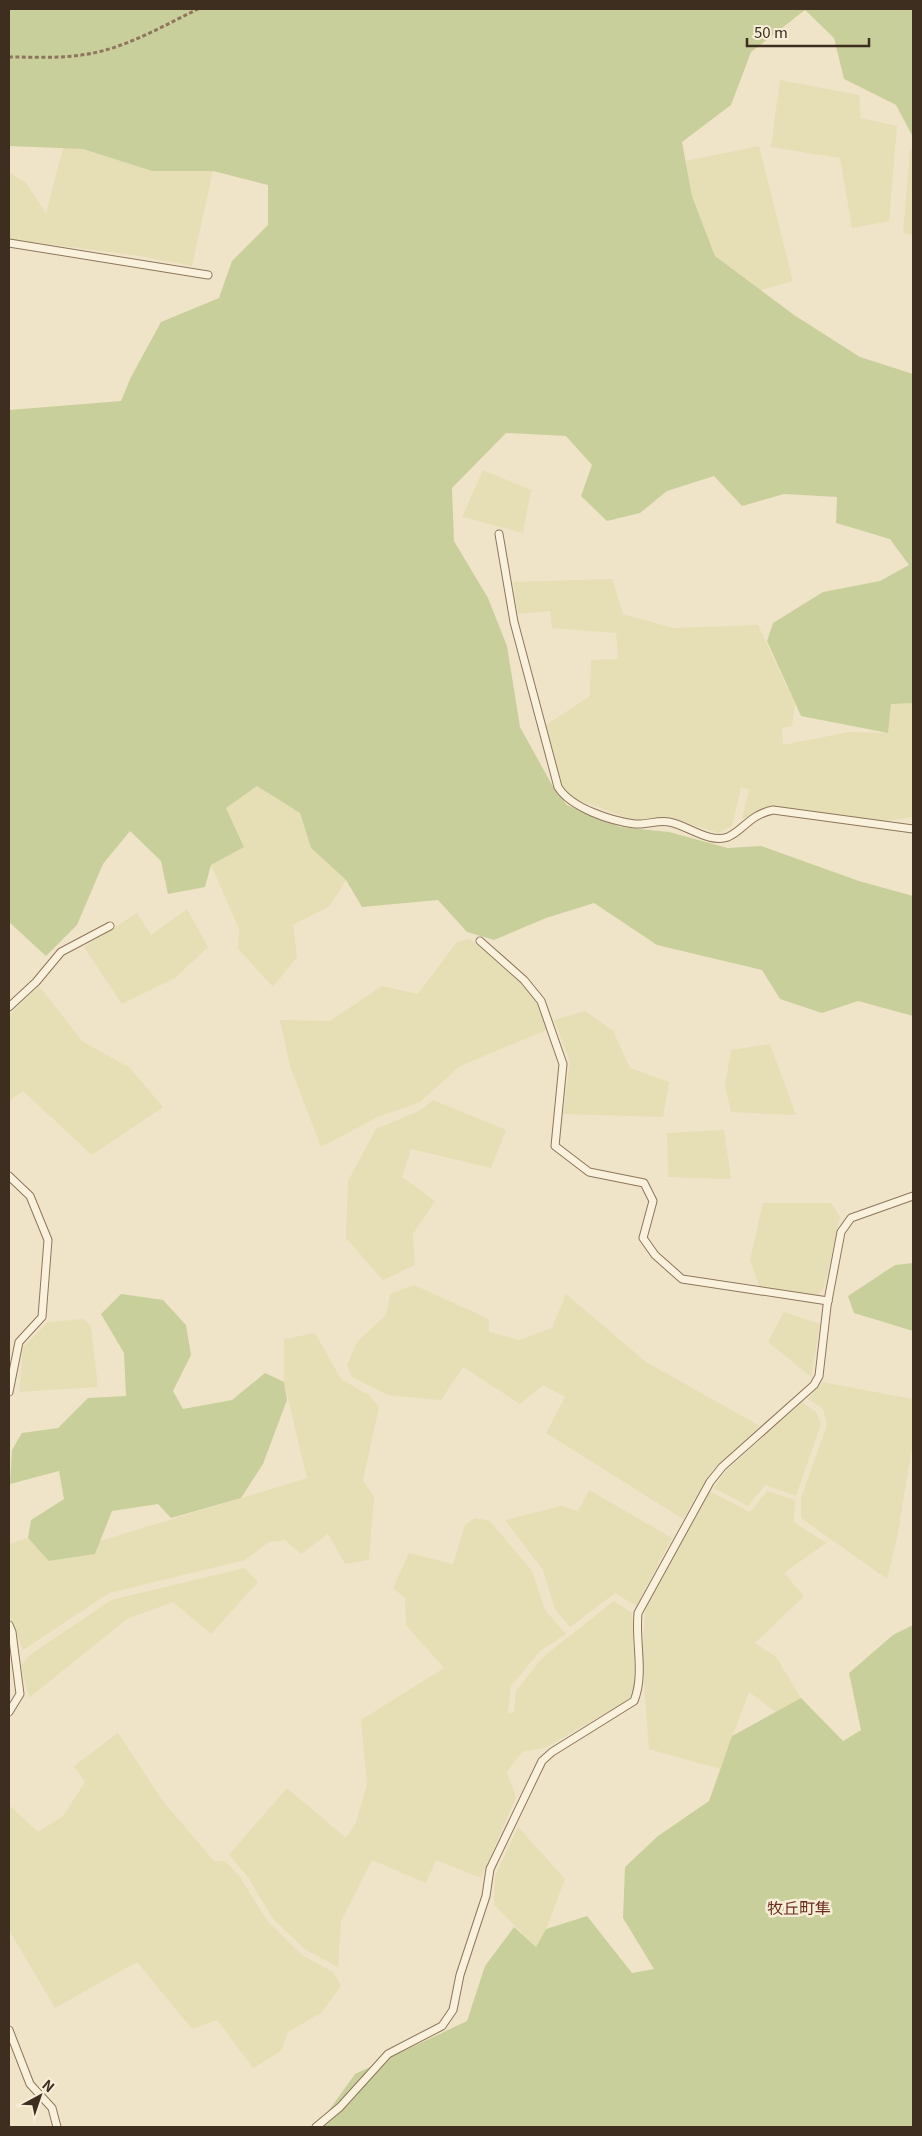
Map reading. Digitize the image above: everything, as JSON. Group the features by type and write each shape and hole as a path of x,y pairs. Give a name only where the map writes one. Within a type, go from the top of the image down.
{"lane":[{"path":"9,244 208,275"},
{"path":"499,534 514,622 558,787 573,803 613,819 636,824 669,822 715,838 728,837 752,818 773,810 905,826 913,829"},
{"path":"9,1007 36,982 61,952 110,926"},
{"path":"480,941 524,980 541,1000 563,1064 555,1146 589,1172 644,1183 653,1201 643,1238 655,1255 682,1278 828,1301"},
{"path":"9,1176 30,1196 48,1240 42,1317 19,1342 10,1379 9,1392"},
{"path":"316,2127 340,2107 388,2054 442,2026 453,2010 460,1975 486,1896 490,1869 542,1761 552,1752 634,1701 639,1688 636,1632 638,1613 710,1482 722,1467 814,1385 819,1376 828,1301 840,1232 850,1218 913,1196"},
{"path":"9,1625 12,1632 20,1694 9,1712"},
{"path":"9,2030 30,2084 52,2108 57,2127"}],"path":[{"path":"9,57 60,57 94,53 139,37 198,9"}],"shaded area":[{"path":"780,80 859,95 861,118 897,126 889,221 852,228 840,158 771,147"},
{"path":"759,146 793,281 761,290 715,256 692,196 686,161"},
{"path":"63,148 83,149 152,171 213,171 192,266 140,256 9,239 9,172 27,184 46,214"},
{"path":"910,149 913,149 913,235 903,233"},
{"path":"483,470 531,490 523,533 462,517"},
{"path":"612,579 623,614 674,628 758,625 795,704 792,726 782,728 783,745 849,732 888,733 891,703 913,703 913,817 887,821 771,807 742,819 749,789 741,788 732,826 719,833 673,819 636,821 575,799 562,786 546,725 590,696 591,660 618,659 616,633 552,628 550,611 518,614 513,582"},
{"path":"257,786 300,813 311,848 346,880 329,907 293,925 297,957 273,987 238,949 239,929 211,865 244,847 226,808"},
{"path":"187,909 208,947 175,978 122,1004 84,947 137,913 151,935"},
{"path":"470,939 533,993 549,1029 460,1066 420,1102 378,1117 321,1147 290,1066 280,1020 330,1021 382,986 418,994 457,942"},
{"path":"39,986 82,1041 130,1068 163,1107 92,1155 23,1091 9,1101 9,1015"},
{"path":"585,1011 613,1031 630,1068 669,1082 663,1117 563,1114 570,1062 554,1020"},
{"path":"770,1044 796,1115 731,1112 725,1086 731,1050"},
{"path":"433,1100 506,1130 491,1168 411,1149 402,1177 435,1201 413,1234 415,1265 383,1280 346,1238 348,1181 376,1129 421,1110"},
{"path":"724,1130 731,1179 668,1177 667,1133"},
{"path":"763,1203 831,1203 840,1217 824,1288 816,1297 760,1288 750,1260"},
{"path":"414,1285 489,1319 489,1332 519,1340 552,1328 566,1294 646,1362 760,1426 712,1470 683,1519 546,1433 565,1397 543,1385 520,1404 463,1367 441,1400 388,1395 352,1377 347,1365 357,1342 386,1315 390,1294"},
{"path":"784,1312 820,1324 811,1377 768,1342"},
{"path":"84,1319 91,1327 98,1387 19,1392 23,1347 48,1322"},
{"path":"315,1333 341,1379 370,1396 379,1407 363,1480 374,1497 369,1560 345,1564 328,1534 301,1554 285,1540 269,1542 245,1560 109,1593 23,1650 9,1614 9,1544 28,1538 50,1561 95,1554 100,1541 307,1478 284,1382 284,1339"},
{"path":"822,1382 913,1399 913,1442 897,1538 887,1579 801,1518 801,1498 827,1425 823,1409 808,1399"},
{"path":"802,1402 816,1412 821,1424 796,1496 765,1485 748,1506 714,1488 725,1472"},
{"path":"589,1490 672,1538 636,1606 615,1593 570,1627 555,1609 543,1570 505,1520 561,1506 578,1511"},
{"path":"709,1491 750,1512 767,1491 795,1500 794,1522 826,1543 784,1573 804,1596 755,1643 776,1657 801,1698 776,1712 749,1692 720,1769 649,1749 642,1658 645,1609"},
{"path":"475,1518 490,1521 532,1571 545,1610 566,1634 540,1651 511,1686 508,1713 514,1712 516,1691 543,1657 614,1601 632,1613 635,1687 628,1700 545,1748 522,1752 507,1772 516,1797 481,1878 436,1860 426,1883 372,1860 341,1921 338,1967 306,1950 273,1919 248,1877 229,1855 287,1788 346,1838 356,1823 367,1784 361,1720 444,1668 406,1625 405,1598 393,1588 409,1553 453,1564 465,1525"},
{"path":"245,1568 258,1582 211,1634 173,1602 127,1619 29,1698 21,1666 30,1655 111,1600"},
{"path":"118,1733 162,1800 214,1861 225,1861 240,1877 268,1922 302,1955 333,1972 341,1986 322,2012 288,2032 281,2051 253,2068 217,2020 192,2029 137,1962 55,2008 9,1930 9,1805 38,1832 63,1816 85,1782 74,1766"},
{"path":"518,1827 565,1879 546,1929 536,1947 494,1905 495,1876"}],"green space":[{"path":"9,9 913,9 913,137 896,105 844,79 834,38 805,10 751,52 731,105 682,142 692,196 715,256 794,315 860,357 913,374 913,703 891,704 888,733 801,716 767,641 773,623 823,592 880,581 909,565 890,539 836,523 837,497 784,494 742,506 714,476 667,491 640,513 607,521 581,496 592,465 566,436 506,433 452,488 454,541 488,598 507,646 520,727 552,785 567,805 620,827 669,832 728,848 761,846 859,881 913,896 913,1016 858,1001 822,1013 780,999 762,970 657,945 594,903 546,918 494,940 467,932 438,900 362,907 346,880 311,848 300,813 257,786 226,808 244,847 211,865 205,887 168,894 161,861 130,831 103,864 77,925 46,956 9,922 9,410 121,401 131,377 161,322 219,298 232,261 268,225 268,185 213,171 152,171 83,149 9,146"},
{"path":"913,1263 913,1331 854,1313 848,1296 895,1265"},
{"path":"121,1294 163,1300 186,1325 191,1355 173,1391 183,1409 232,1400 265,1373 284,1382 287,1400 263,1464 241,1498 171,1518 158,1504 112,1511 95,1554 49,1561 28,1538 31,1520 64,1499 59,1471 10,1484 12,1450 22,1433 58,1428 88,1398 126,1396 124,1353 101,1314"},
{"path":"913,1625 913,2127 317,2127 355,2074 467,2021 485,1966 514,1927 536,1947 546,1929 587,1916 632,1973 654,1969 623,1918 625,1867 658,1836 709,1801 732,1736 801,1698 843,1741 861,1730 849,1673 893,1635"}],"district":[{"name":"牧丘町隼","path":"799,1907"}]}
